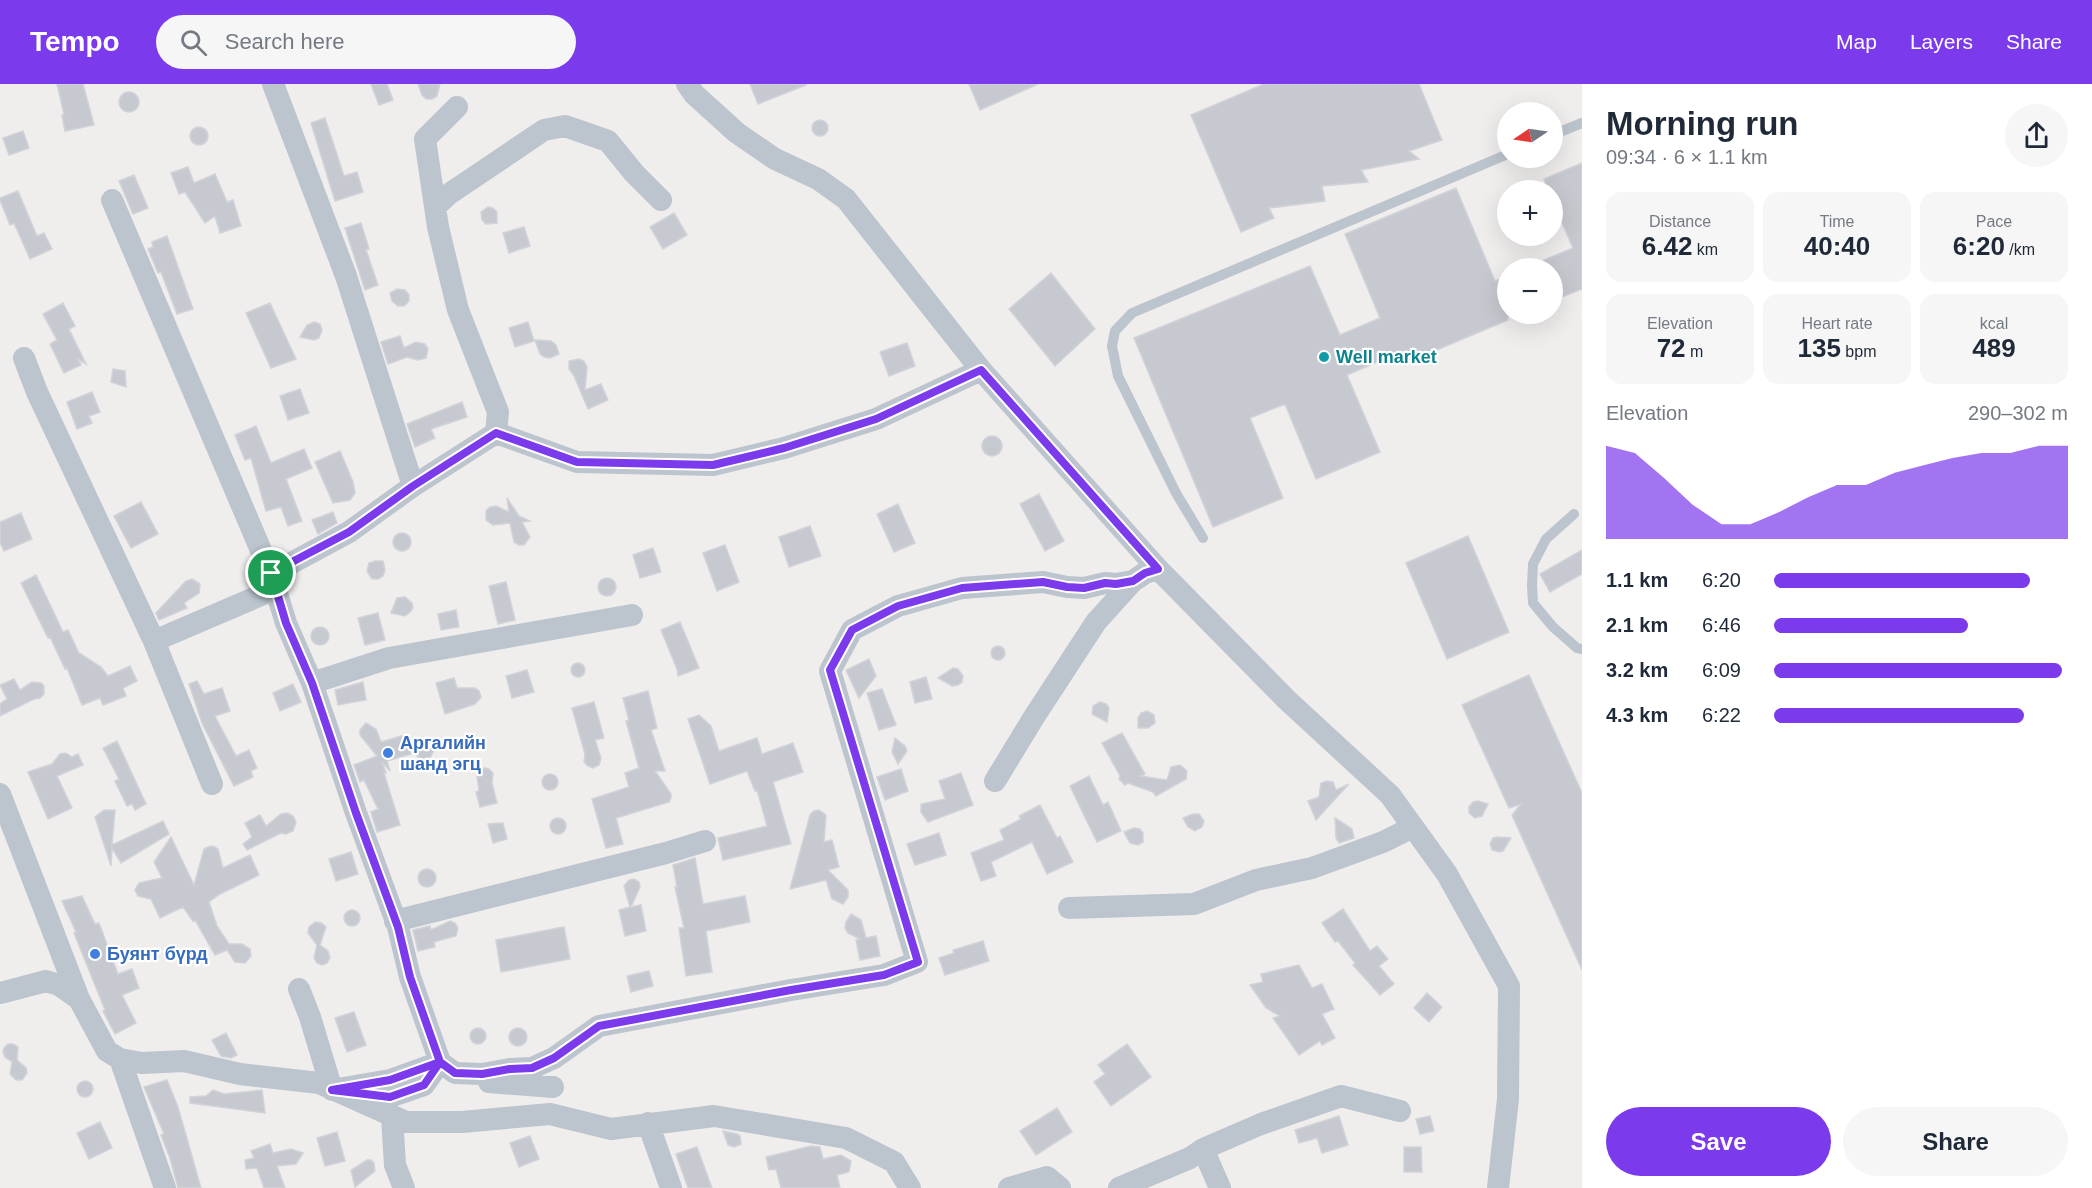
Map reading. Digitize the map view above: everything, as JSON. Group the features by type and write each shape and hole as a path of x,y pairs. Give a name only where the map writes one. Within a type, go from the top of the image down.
{"street":[{"path":"273,84 346,276 413,486"},
{"path":"687,84 694,94 737,133 775,159 818,179 846,199 981,370 1158,569 1287,700 1390,795 1447,874 1509,986 1508,1099 1498,1188"},
{"path":"456,107 425,140 435,207 458,310 498,412 496,433"},
{"path":"435,207 449,194 544,130 565,126 608,141 634,173 661,200"},
{"path":"112,200 271,573 286,623 312,683 395,921 410,977 448,1068 486,1082 553,1087"},
{"path":"24,358 37,392 154,641 212,784"},
{"path":"496,433 577,462 713,465 784,448 876,419 981,370"},
{"path":"154,641 266,593 271,573 349,532 413,486 496,433"},
{"path":"995,781 1096,622 1133,581 1145,573 1158,569"},
{"path":"332,1090 390,1097 424,1085 448,1068 482,1074 532,1068 554,1058 599,1026 884,975 918,962 830,670 852,630 898,606 962,588 1043,582 1084,588 1133,581"},
{"path":"312,683 389,658 632,615"},
{"path":"0,794 78,999 106,1051 120,1059 142,1063 184,1061 240,1074 319,1083 406,1122 462,1122 550,1114 611,1129 714,1116 846,1138 894,1162 910,1188"},
{"path":"1069,908 1194,904 1256,880 1312,868 1383,842 1413,827"},
{"path":"395,921 666,853 705,840"},
{"path":"0,993 46,981 59,985 78,999"},
{"path":"299,989 332,1090"},
{"path":"120,1059 165,1188"},
{"path":"1119,1188 1190,1158 1203,1149 1261,1124 1341,1096 1400,1111"},
{"path":"392,1116 395,1165 404,1188"},
{"path":"648,1123 671,1188"},
{"path":"1203,1149 1220,1188"},
{"path":"1010,1188 1047,1177 1060,1188"}],"lane":[{"path":"1563,131 1582,123"},
{"path":"1203,538 1176,493 1118,376 1112,346 1115,331 1132,313 1497,159"},
{"path":"1574,514 1546,539 1533,564 1533,603 1552,627 1577,648 1582,649"}],"building":[{"path":"57,84 83,84 94,125 65,131 62,115 64,114"},
{"path":"371,84 387,84 393,100 379,105"},
{"path":"418,84 440,84 437,96 426,99"},
{"path":"750,84 806,84 806,85 758,104"},
{"path":"969,84 1038,84 980,110"},
{"path":"1264,84 1419,84 1442,140 1409,151 1419,159 1361,170 1368,182 1322,186 1325,201 1269,208 1274,218 1241,232 1191,115"},
{"path":"129,92 136,95 139,102 136,109 129,112 122,109 119,102 122,95"},
{"path":"325,118 344,176 357,172 363,192 335,201 311,123"},
{"path":"820,120 828,128 820,136 812,128"},
{"path":"195,127 203,127 208,132 206,143 195,145 190,140 190,132"},
{"path":"23,131 29,148 9,155 3,138"},
{"path":"1582,163 1582,289 1563,297 1563,258 1549,258 1573,248 1563,225 1563,180 1544,179"},
{"path":"188,167 194,183 215,174 227,202 233,200 241,226 220,233 215,216 205,223 185,192 179,194 171,173"},
{"path":"134,175 148,208 133,214 119,181"},
{"name":"Well market","path":"1456,188 1495,281 1497,280 1498,324 1408,362 1403,351 1347,375 1380,452 1316,479 1285,404 1250,418 1283,498 1213,527 1134,338 1310,266 1340,335 1380,318 1345,234"},
{"path":"18,191 37,236 44,233 52,249 30,259 14,223 10,225 0,200"},
{"path":"488,207 497,212 497,223 486,224 482,220 481,212"},
{"path":"674,213 687,235 663,249 650,227"},
{"path":"361,223 369,249 366,250 378,285 365,290 345,228"},
{"path":"524,227 530,246 509,253 503,233"},
{"path":"167,236 193,309 177,314 161,272 158,273 148,249 153,247 152,242"},
{"path":"1051,273 1095,329 1055,366 1009,309"},
{"path":"397,289 405,290 409,295 409,301 404,306 398,306 392,301 390,293"},
{"path":"63,303 75,326 69,329 86,364 78,359 81,365 64,373 50,344 57,340 43,314"},
{"path":"270,303 296,359 271,368 246,313"},
{"path":"314,322 320,324 322,330 319,338 314,340 300,337 307,325"},
{"path":"528,322 534,341 515,347 509,328"},
{"path":"400,336 404,348 416,342 425,344 428,349 426,358 417,360 407,357 388,364 381,342"},
{"path":"535,340 551,341 556,345 559,354 550,358 544,357 540,354"},
{"path":"907,343 915,366 889,376 880,352"},
{"path":"579,359 584,361 587,367 585,390 601,384 608,400 588,409 569,369 569,361"},
{"path":"113,369 125,371 126,387 111,382"},
{"path":"300,389 309,413 288,420 280,396"},
{"path":"92,392 100,412 89,416 92,423 77,429 67,402"},
{"path":"462,402 467,417 431,429 435,438 415,447 407,424"},
{"path":"256,426 271,463 304,449 312,468 286,479 302,521 288,526 281,507 266,511 251,458 245,460 235,435"},
{"path":"992,436 999,439 1002,446 999,453 992,456 985,453 982,446 985,439"},
{"path":"340,451 353,482 355,493 350,500 333,503 315,462"},
{"path":"1039,494 1064,541 1045,551 1020,504"},
{"path":"507,498 519,516 530,521 522,522 530,537 524,545 514,542 510,523 493,525 486,520 486,511 490,507 496,506 509,512"},
{"path":"141,502 158,534 131,548 114,516"},
{"path":"898,504 915,543 894,552 877,514"},
{"path":"333,512 337,523 318,534 312,520"},
{"path":"21,513 32,539 4,551 0,542 0,522"},
{"path":"810,526 821,556 789,567 779,537"},
{"path":"398,533 406,533 411,538 409,549 398,551 393,546 393,538"},
{"path":"1468,536 1509,632 1447,659 1406,563"},
{"path":"725,545 739,582 717,591 703,553"},
{"path":"653,548 661,572 640,578 633,555"},
{"path":"1582,550 1582,574 1550,592 1540,574"},
{"path":"383,561 385,570 383,576 372,579 367,571 369,563"},
{"path":"36,575 63,632 68,630 79,653 101,667 108,676 130,666 137,681 123,688 126,696 103,705 100,698 82,705 67,668 65,669 50,637 48,638 21,583"},
{"path":"607,578 613,581 616,587 613,593 607,596 601,593 598,587 601,581"},
{"path":"192,579 200,584 199,593 184,603 187,608 159,620 156,613 186,581"},
{"path":"506,582 515,620 498,624 489,586"},
{"path":"405,597 412,603 413,608 410,612 405,616 391,613 397,598"},
{"path":"456,610 459,627 441,630 438,614"},
{"path":"378,613 385,640 365,645 358,618"},
{"path":"680,622 699,668 678,676 661,630"},
{"path":"316,627 324,627 329,632 327,643 316,645 311,640 311,632"},
{"path":"995,646 1001,646 1005,653 1001,660 995,660 991,656 991,650"},
{"path":"869,659 876,676 859,698 846,670"},
{"path":"575,663 581,663 585,670 581,677 575,677 571,673 571,667"},
{"path":"953,668 958,669 963,676 962,682 958,685 952,686 938,678"},
{"path":"527,670 534,692 512,698 506,676"},
{"path":"1529,675 1582,793 1582,970 1512,815 1521,804 1509,808 1462,705"},
{"path":"926,677 932,699 915,703 910,682"},
{"path":"454,678 457,688 475,688 481,697 475,704 445,714 436,683"},
{"path":"14,679 20,690 32,682 41,683 44,686 44,694 0,716 0,704 7,699 0,685"},
{"path":"197,681 204,694 222,688 230,711 215,716 236,756 249,750 257,768 251,771 253,777 234,786 202,723 189,684"},
{"path":"363,682 366,700 338,705 335,690"},
{"path":"293,684 301,702 280,711 273,693"},
{"path":"882,689 896,725 879,730 867,693"},
{"path":"648,691 657,728 651,730 665,771 655,771 671,794 671,798 669,802 616,818 623,844 606,848 592,799 629,787 625,773 639,768 626,721 629,720 623,698"},
{"path":"594,702 604,738 595,740 601,758 599,765 593,768 584,762 585,754 572,708"},
{"path":"1100,702 1109,708 1107,722 1092,714 1093,706"},
{"path":"1147,711 1154,715 1155,723 1148,728 1138,728 1138,718 1141,713"},
{"path":"699,715 711,726 719,751 757,738 762,754 793,743 803,772 773,782 791,844 723,860 718,838 767,826 757,790 755,791 747,771 710,784 688,719"},
{"path":"366,723 376,729 381,742 405,735 408,746 427,742 434,750 430,758 424,760 409,747 411,754 387,761 390,771 382,762 400,825 377,832 371,812 378,809 364,780 360,782 354,765 377,756 360,735 360,730"},
{"path":"1122,733 1145,774 1140,776 1167,780 1171,767 1180,765 1187,771 1186,779 1156,796 1153,792 1128,783 1125,785 1119,779 1120,776 1102,743"},
{"path":"895,738 905,746 907,751 898,764 892,752"},
{"path":"117,741 146,804 135,810 132,804 127,806 115,781 119,779 103,748"},
{"path":"66,753 72,757 78,754 83,765 57,776 72,808 48,819 28,772 52,764 60,754"},
{"path":"484,768 493,773 492,783 497,803 480,807 476,792 479,791 477,776"},
{"path":"901,769 908,791 885,800 877,777"},
{"path":"961,773 973,805 928,822 921,812 921,804 945,799 939,781"},
{"path":"547,774 553,774 558,782 556,788 547,790 542,785 542,779"},
{"path":"1089,776 1103,805 1108,802 1121,831 1097,842 1070,786"},
{"path":"1333,782 1336,790 1349,784 1316,820 1308,801 1319,797 1321,783"},
{"path":"1473,802 1488,804 1482,816 1475,818 1469,813 1469,807"},
{"path":"1040,805 1057,838 1060,836 1073,862 1047,874 1032,842 991,862 996,876 981,881 971,853 1004,840 1000,830 1021,819 1019,816"},
{"path":"104,810 115,810 112,845 163,821 169,834 121,863 112,848 111,866 95,817"},
{"path":"819,810 826,815 824,842 832,840 839,867 828,870 848,890 848,897 843,904 832,899 826,880 790,889 810,815"},
{"path":"287,813 293,816 296,822 293,831 286,834 281,833 247,850 243,844 252,837 245,823 260,815 266,826 281,814"},
{"path":"1199,814 1204,821 1202,827 1195,831 1188,827 1183,818"},
{"path":"555,818 561,818 566,826 564,832 555,834 550,829 550,823"},
{"path":"1335,818 1352,829 1354,838 1339,843 1336,838"},
{"path":"503,823 507,839 493,843 488,824"},
{"path":"1134,828 1140,829 1143,833 1143,842 1138,845 1130,843 1124,832"},
{"path":"939,833 946,855 915,865 907,844"},
{"path":"171,837 194,885 204,849 213,846 218,849 223,868 250,855 259,875 220,894 209,902 217,926 229,944 242,944 250,949 251,956 245,963 235,962 227,950 215,955 195,920 193,921 183,907 160,918 151,899 138,896 135,890 139,883 162,878 154,862"},
{"path":"1493,838 1511,838 1503,851 1492,850 1490,844"},
{"path":"351,852 358,874 336,881 329,859"},
{"path":"695,858 703,904 745,896 750,922 706,931 712,972 686,976 679,928 684,928 675,887 677,887 673,865"},
{"path":"427,869 433,872 436,878 433,884 427,887 421,884 418,878 421,872"},
{"path":"634,879 639,882 640,887 631,907 641,905 646,931 625,936 619,910 630,907 624,886 629,880"},
{"path":"82,896 95,924 99,923 118,974 132,969 139,988 122,995 136,1023 115,1034 103,1011 105,1010 74,933 76,932 62,901"},
{"path":"1343,909 1370,951 1377,946 1388,959 1379,966 1394,984 1380,995 1353,965 1355,963 1338,941 1335,942 1322,923"},
{"path":"349,910 355,910 360,918 358,924 349,926 344,921 344,915"},
{"path":"851,914 861,920 866,938 876,936 880,956 860,960 856,940 860,939 848,933 845,928"},
{"path":"450,921 458,928 456,936 434,942 435,947 418,951 413,930 430,926 431,930"},
{"path":"315,922 326,927 320,945 328,951 330,958 322,965 314,958 317,945 308,933 309,927"},
{"path":"564,927 570,959 501,972 496,940"},
{"path":"983,941 989,961 945,975 939,958 954,953 953,950"},
{"path":"1299,965 1312,988 1322,984 1334,1009 1322,1014 1335,1038 1322,1045 1320,1041 1299,1055 1273,1018 1280,1016 1266,1008 1250,985 1263,982 1261,974"},
{"path":"649,971 653,986 631,992 627,976"},
{"path":"1427,993 1442,1007 1429,1022 1414,1008"},
{"path":"354,1012 366,1045 347,1052 335,1018"},
{"path":"475,1028 481,1028 486,1036 484,1042 475,1044 470,1039 470,1033"},
{"path":"518,1028 524,1031 527,1037 524,1043 518,1046 512,1043 509,1037 512,1031"},
{"path":"226,1033 237,1055 231,1058 221,1056 212,1040"},
{"path":"8,1044 18,1047 17,1060 26,1068 27,1073 22,1080 16,1080 10,1074 12,1062 5,1057 3,1052"},
{"path":"1127,1044 1151,1077 1111,1106 1094,1082 1105,1074 1098,1065"},
{"path":"167,1080 178,1107 201,1188 178,1188 161,1135 164,1134 144,1087"},
{"path":"85,1081 91,1083 93,1089 91,1095 85,1097 79,1095 77,1089 79,1083"},
{"path":"213,1090 224,1094 262,1090 265,1113 190,1103 190,1097 206,1096"},
{"path":"1057,1108 1072,1132 1036,1155 1020,1131"},
{"path":"1339,1116 1348,1145 1322,1153 1317,1138 1299,1143 1295,1130"},
{"path":"1430,1116 1434,1131 1420,1134 1416,1119"},
{"path":"100,1122 112,1148 89,1159 77,1133"},
{"path":"723,1131 740,1136 741,1144 734,1147 728,1145"},
{"path":"337,1132 345,1161 325,1166 317,1138"},
{"path":"530,1136 539,1159 519,1167 510,1143"},
{"path":"270,1144 273,1153 291,1149 303,1153 296,1164 277,1166 285,1188 264,1188 257,1168 246,1169 245,1160 254,1158 251,1151"},
{"path":"811,1146 820,1147 823,1159 841,1155 851,1161 849,1172 837,1175 840,1188 781,1188 776,1169 769,1170 766,1157"},
{"path":"697,1147 712,1188 688,1188 676,1154"},
{"path":"1404,1147 1421,1147 1422,1172 1404,1172"},
{"path":"367,1160 374,1163 375,1171 355,1187 351,1170"}],"place":[{"name":"Well market","path":"1324,357"},
{"name":"Аргалийн шанд эгц","path":"388,753"},
{"name":"Буянт бүрд","path":"95,954"}],"route":[{"path":"271,573 286,623 312,683 398,927 410,977 440,1062 390,1080 332,1090 390,1097 424,1085 440,1062 455,1073 482,1074 532,1068 554,1058 599,1026 884,975 918,962 830,670 852,630 898,606 962,588 1043,582 1084,588 1105,583 1133,581 1145,573 1158,569 981,370 876,419 784,448 713,465 577,462 496,433 413,486 349,532 271,573"}]}
